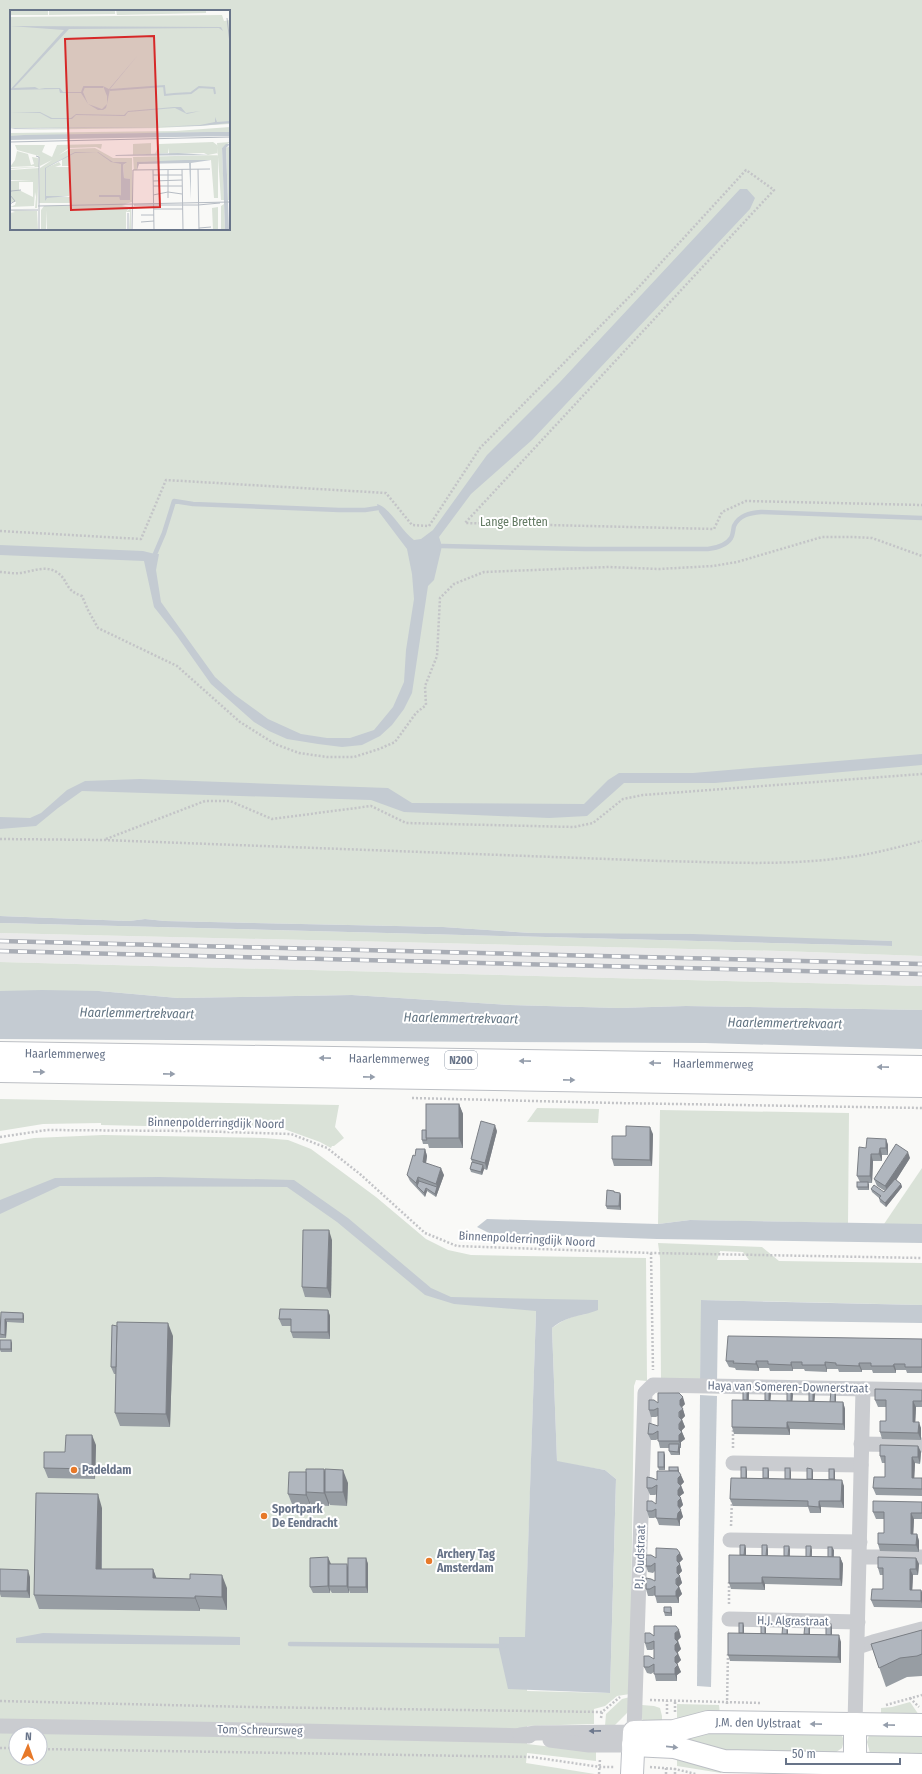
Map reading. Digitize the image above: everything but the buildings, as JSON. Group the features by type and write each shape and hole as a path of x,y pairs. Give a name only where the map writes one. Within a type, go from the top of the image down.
{"main road":[{"name":"Haarlemmerweg","path":"0,1053 922,1067"},
{"name":"Haarlemmerweg","path":"0,1071 922,1086"},
{"name":"J.M. den Uylstraat","path":"634,1738 674,1731 708,1722 726,1712 856,1724 922,1725"},
{"path":"855,1769 856,1724"},
{"path":"632,1774 634,1738 724,1761 855,1769 922,1765"}],"street":[{"name":"Haya van Someren-Downerstraat","path":"653,1385 922,1390"},
{"name":"P.J. Oudstraat","path":"634,1738 645,1393 653,1385"},
{"path":"856,1724 862,1389"},
{"path":"861,1444 922,1445"},
{"path":"733,1463 861,1465"},
{"path":"860,1502 876,1502"},
{"path":"730,1540 860,1549 922,1558"},
{"name":"H.J. Algrastraat","path":"729,1619 858,1622"},
{"path":"858,1647 922,1629"},
{"name":"Tom Schreursweg","path":"0,1726 520,1735 589,1745 634,1738"}],"path":[{"path":"0,531 141,539 166,480 386,493 412,525 429,526 480,448 636,289 746,170 774,190 465,523 714,529 722,512 746,501 922,505"},
{"path":"0,572 18,574 40,569 58,573 72,593 82,596 98,628 177,666 240,722 275,744 299,753 327,757 354,757 395,742 416,713 426,705 425,686 437,656 440,598 454,584 484,572 610,567 659,569 713,566 737,562 822,537 872,538 922,556"},
{"path":"104,840 206,801 230,801 272,819 371,806 406,823 574,827 593,822 623,799 643,795 922,774"},
{"path":"0,839 104,840 660,862 751,863 796,862 841,858 867,854 922,841"},
{"path":"616,1103 922,1108"},
{"name":"Binnenpolderringdijk Noord","path":"0,1137 47,1130 193,1131 291,1134 327,1148 360,1174 425,1233 456,1246 651,1253 922,1258"},
{"path":"651,1253 653,1385"},
{"path":"733,1463 734,1425"},
{"path":"730,1540 732,1494"},
{"path":"729,1619 730,1579"},
{"path":"726,1712 728,1649"},
{"path":"883,1706 922,1695"},
{"path":"910,1698 922,1710"},
{"path":"636,1700 726,1712 765,1703"},
{"path":"0,1701 250,1707 602,1712"},
{"path":"48,1749 532,1757 600,1767 599,1774"},
{"path":"666,1774 666,1768 675,1768 697,1774"}],"shaded area":[{"path":"0,933 780,951 922,956 922,986 0,962"}],"green space":[{"name":"Lange Bretten","path":"0,0 922,0 922,956 780,951 0,933 0,923 892,946 892,941 531,933 443,927 165,921 145,919 129,921 0,916"},
{"path":"0,962 922,986 922,1010 686,1006 618,1008 510,1005 352,995 178,998 99,991 0,991"},
{"path":"0,1099 339,1105 335,1127 344,1138 331,1148 320,1142 284,1129 101,1125 101,1123 43,1124 0,1131"},
{"path":"537,1108 599,1109 598,1123 527,1122"},
{"path":"660,1110 849,1113 848,1223 690,1220 658,1224"},
{"name":"Sportpark De Eendracht","path":"103,1135 264,1138 288,1140 311,1149 376,1197 426,1239 448,1250 471,1255 646,1258 647,1381 636,1380 634,1386 630,1694 617,1696 605,1706 594,1709 594,1724 527,1726 527,1744 596,1752 596,1761 527,1753 526,1763 595,1774 0,1774 0,1144 34,1138","holes":["536,1311 586,1314 568,1318 552,1328 557,1462 605,1470 616,1479 610,1693 527,1691 527,1584"]},
{"path":"922,1168 922,1224 884,1224"},
{"path":"658,1243 762,1247 779,1261 922,1263 922,1305 702,1300 700,1382 661,1381 660,1258","holes":["720,1251 743,1252 749,1260 717,1260"]},
{"path":"630,1697 630,1710 614,1726 605,1726 606,1714 622,1699"},
{"path":"910,1702 921,1718 881,1717 881,1708 892,1707"},
{"path":"677,1704 719,1705 720,1715 677,1725"},
{"path":"642,1705 660,1708 662,1726 647,1727 642,1719"},
{"path":"705,1727 840,1732 844,1740 842,1748 832,1755 719,1753 678,1736"},
{"path":"922,1731 922,1757 870,1753 867,1742 869,1735"},
{"path":"677,1752 721,1764 721,1773 677,1766"}],"water":[{"path":"740,189 747,189 755,198 750,209 532,440 471,494 439,537 442,546 434,580 428,586 412,693 404,709 392,725 380,736 362,745 342,747 287,739 254,722 211,684 177,636 154,607 144,561 0,555 0,545 143,551 159,554 156,570 161,602 215,677 235,695 268,719 301,734 327,738 350,738 374,730 393,707 404,682 406,650 414,599 412,574 407,549 379,512 377,504 387,510 414,540 421,539 433,530 487,455 560,382"},
{"path":"922,754 922,765 715,783 624,783 587,816 549,818 404,812 371,800 82,791 36,826 0,829 0,817 30,818 41,813 67,790 85,781 140,779 388,788 412,803 584,804 608,780 619,773 693,773"},
{"path":"0,916 129,921 145,919 165,921 443,927 531,933 693,934 892,941 892,946 0,923"},
{"name":"Haarlemmertrekvaart","path":"0,991 99,991 178,998 352,995 510,1005 618,1008 686,1006 922,1010 922,1049 705,1043 0,1039"},
{"path":"159,1177 294,1180 348,1218 431,1288 451,1297 598,1300 598,1310 569,1318 552,1328 557,1461 605,1470 616,1479 610,1693 508,1689 499,1649 499,1637 525,1637 536,1311 454,1304 425,1295 337,1222 287,1187 60,1186 0,1214 0,1200 55,1178"},
{"path":"487,1219 658,1224 690,1220 922,1224 922,1243 657,1239 489,1233 477,1227"},
{"path":"701,1300 922,1305 922,1323 718,1320 717,1383 700,1382"},
{"path":"700,1395 717,1396 711,1687 697,1686"},
{"path":"43,1633 240,1637 240,1645 16,1643 16,1638"}],"waterway":[{"path":"155,554 164,533 174,501 193,504 339,510 365,510 378,508"},
{"path":"442,546 585,549 708,549 724,545 732,537 736,522 745,515 757,512 922,518"},
{"path":"290,1644 504,1646"}],"railway":[{"path":"0,941 922,964"},
{"path":"0,951 922,974"}],"place":[{"name":"Padeldam","path":"74,1470"},
{"name":"Sportpark De Eendracht","path":"264,1516"},
{"name":"Archery Tag Amsterdam","path":"429,1561"}]}
